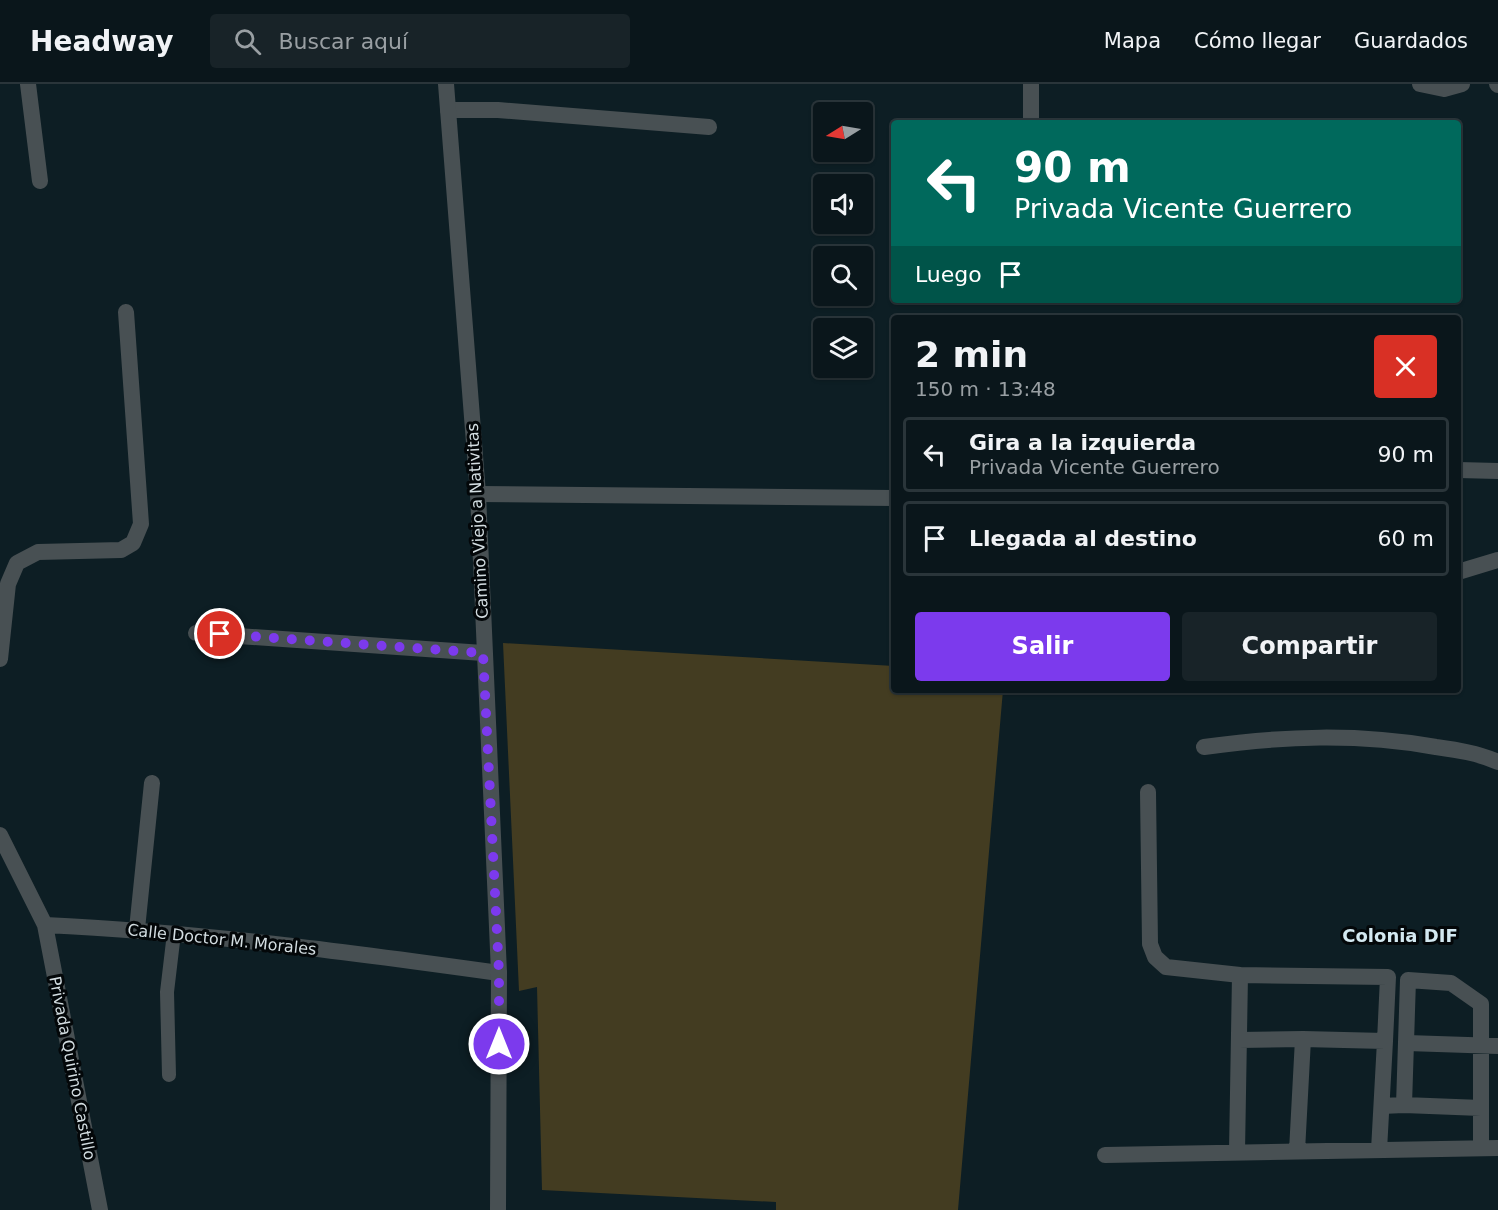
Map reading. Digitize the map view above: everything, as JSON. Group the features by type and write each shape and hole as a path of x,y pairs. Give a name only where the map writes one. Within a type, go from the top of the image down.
{"street":[{"path":"28,84 40,181"},
{"name":"Camino Viejo a Nativitas","path":"446,84 478,494 483,653 499,973 498,1210"},
{"path":"1031,84 1031,120"},
{"path":"1420,84 1444,89 1462,84"},
{"path":"448,110 498,110 709,127"},
{"path":"0,659 8,584 17,563 38,552 121,550 134,543 141,524 126,312"},
{"path":"1461,470 1498,471"},
{"path":"478,494 891,498"},
{"path":"1461,571 1498,560"},
{"path":"196,633 483,653"},
{"path":"1204,747 1276,737 1390,739 1483,755 1498,762"},
{"path":"137,929 152,783"},
{"path":"1148,792 1150,944 1155,957 1166,967 1240,975 1388,978 1379,1150"},
{"path":"0,835 45,925"},
{"name":"Calle Doctor M. Morales","path":"45,925 137,929 257,940 499,973"},
{"name":"Privada Quirino Castillo","path":"45,925 100,1210"},
{"path":"1237,1152 1240,975"},
{"path":"1404,1105 1408,980 1451,983 1480,1004 1490,1046 1481,1108 1481,1148"},
{"path":"1297,1151 1303,1039"},
{"path":"1239,1040 1385,1041"},
{"path":"1407,1043 1490,1046"},
{"path":"1382,1106 1481,1108"},
{"path":"1105,1155 1498,1148"}],"lane":[{"path":"169,1075 167,992 174,933"}],"shaded area":[{"path":"503,643 891,666 891,693 1003,693 958,1210 776,1210 776,1202 542,1190 537,987 519,991"}],"district":[{"name":"Colonia DIF","path":"1400,936"}],"route":[{"path":"220,634 483,653 499,973 499,1044"}]}
